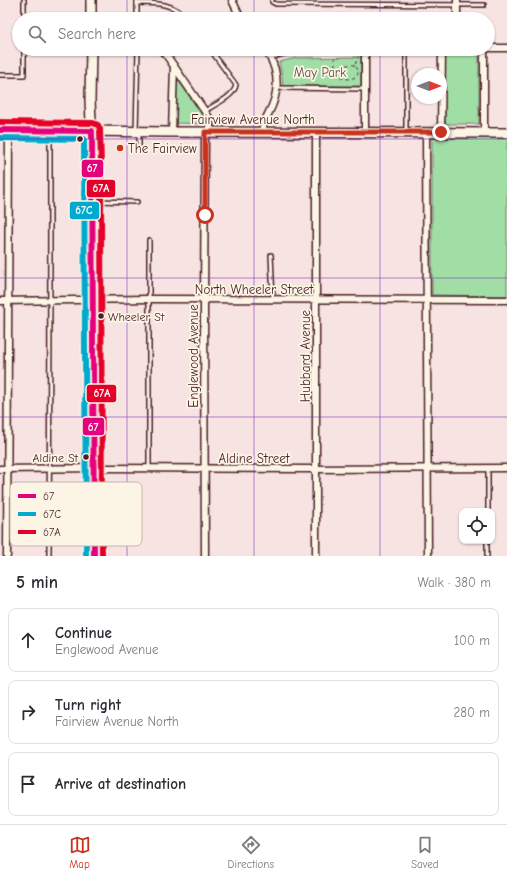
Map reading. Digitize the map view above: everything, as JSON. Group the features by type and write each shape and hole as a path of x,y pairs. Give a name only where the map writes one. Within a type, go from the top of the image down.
{"street":[{"path":"91,0 91,12"},
{"path":"232,0 238,12"},
{"path":"495,48 507,48"},
{"path":"91,56 90,100 92,131 94,300 94,482"},
{"name":"Englewood Avenue","path":"167,56 210,120 208,132 204,300 205,556"},
{"path":"365,56 366,132"},
{"path":"441,132 442,56"},
{"path":"484,56 484,133"},
{"path":"262,132 263,124 272,107 277,88 275,70 270,57"},
{"path":"172,132 172,72 174,66"},
{"path":"5,130 8,301 7,556"},
{"name":"Fairview Avenue North","path":"5,130 137,132 507,133"},
{"name":"Hubbard Avenue","path":"316,132 316,556"},
{"path":"426,132 428,556"},
{"name":"North Wheeler Street","path":"0,301 149,299 507,300"},
{"name":"Aldine Street","path":"0,469 507,468"}],"lane":[{"path":"24,0 24,12"},
{"path":"272,0 272,2 276,4 457,3 484,5"},
{"path":"137,12 137,1 168,6 178,9 181,12"},
{"path":"0,75 24,75 24,56"},
{"path":"138,56 137,132 139,150"},
{"path":"204,111 232,94 235,90 236,85 215,56"},
{"path":"406,56 406,132"},
{"path":"277,88 365,89"},
{"path":"50,130 50,482"},
{"path":"93,201 137,202"},
{"path":"149,240 149,468"},
{"path":"271,255 273,300"},
{"path":"488,468 488,508"},
{"path":"487,544 487,556"},
{"path":"49,546 49,556"}],"path":[{"path":"335,57 335,75 340,78 351,79 357,75 357,68 355,66 358,57"},
{"path":"335,70 342,69 349,64 355,66"}],"green space":[{"path":"445,56 479,57 479,124 445,124 445,104 447,104 447,68 444,68 444,57"},
{"name":"May Park","path":"361,57 361,86 283,86 279,62 297,58"},
{"path":"176,81 180,83 205,119 205,124 175,123"},
{"path":"432,137 507,137 507,296 432,295"}],"transit line":[{"name":"67A","path":"0,122 93,123 98,125 100,129 102,482"},
{"name":"67","path":"0,130 92,131 94,482"},
{"name":"67C","path":"0,138 84,139 86,482"},
{"name":"67C","path":"86,546 86,556"},
{"name":"67","path":"94,546 94,556"},
{"name":"67A","path":"102,546 102,556"}],"place":[{"name":"The Fairview","path":"120,148"},
{"name":"Wheeler St","path":"101,316"},
{"name":"Aldine St","path":"86,457"}],"route":[{"path":"205,215 205,132 441,132"}]}
